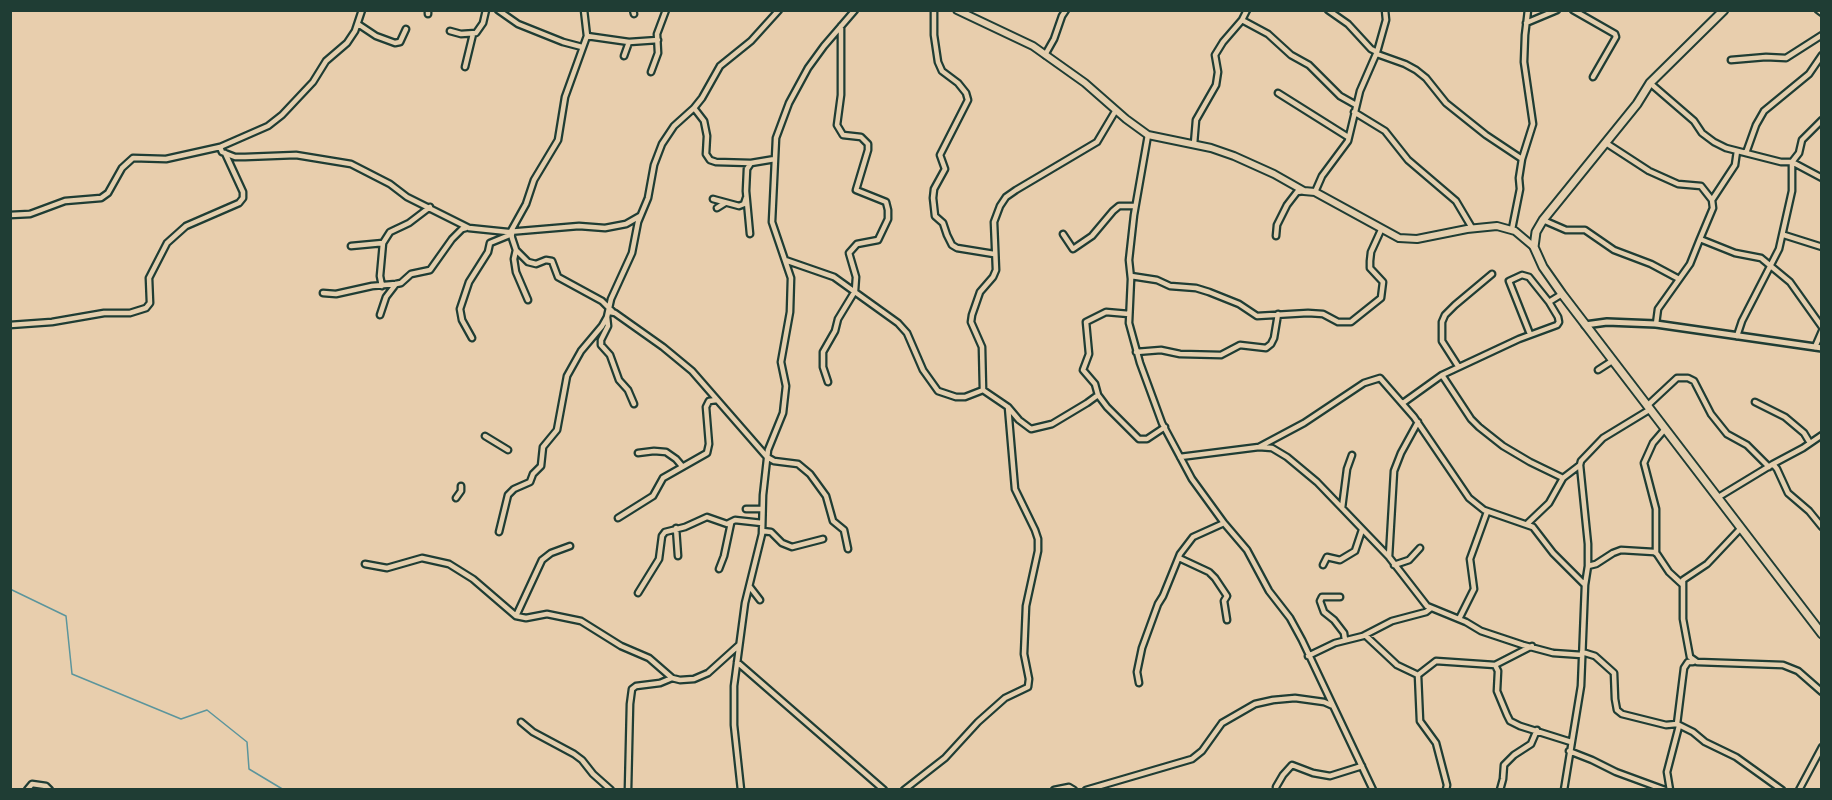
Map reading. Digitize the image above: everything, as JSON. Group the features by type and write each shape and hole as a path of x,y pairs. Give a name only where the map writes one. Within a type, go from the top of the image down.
{"main road":[{"path":"957,10 966,12 1046,55 1085,83 1148,135 1211,148 1251,163 1304,190 1315,192 1381,230 1406,240 1492,225 1512,229 1534,247 1544,267 1585,325 1740,529 1821,631"},
{"path":"1534,247 1536,232 1543,220 1606,143 1650,83 1724,10"}],"street":[{"path":"10,215 30,214 65,201 101,198 108,193 122,168 132,158 166,159 220,147 268,126 282,115 312,82 326,62 347,43 358,24 362,10"},
{"path":"450,31 473,34 479,31 486,10"},
{"path":"498,10 518,24 582,47"},
{"path":"472,338 460,314 460,306 469,282 488,252 490,243 511,232 526,204 534,180 557,144 565,97 587,36 584,10"},
{"path":"651,72 658,52 659,28 666,10"},
{"path":"634,404 628,390 619,380 610,355 602,345 602,340 608,326 615,291 632,253 640,216 648,198 654,165 662,144 674,126 694,108 720,66 752,41 779,10"},
{"path":"741,789 733,706 737,662 762,531 767,458 771,440 783,413 785,400 786,386 781,362 790,312 791,278 772,222 776,138 796,87 824,46 855,10"},
{"path":"934,10 933,35 938,62 942,71 958,83 966,93 968,100 940,155 945,169 934,189 935,216 943,223 952,245 957,248 994,254"},
{"path":"1046,55 1066,10"},
{"path":"1194,144 1198,114 1216,84 1218,72 1215,55 1223,42 1242,21 1247,10"},
{"path":"1328,10 1348,24 1371,49 1416,70 1426,78 1446,103 1486,135 1522,159"},
{"path":"1315,192 1322,177 1348,141 1360,91 1377,53 1386,20 1385,10"},
{"path":"1512,229 1520,189 1522,159 1533,124 1524,62 1528,10"},
{"path":"1526,23 1557,10"},
{"path":"1573,10 1615,34 1616,37 1593,77"},
{"path":"1242,21 1268,34 1291,55 1309,65 1340,96 1356,105"},
{"path":"358,24 390,42 400,42 406,29"},
{"path":"828,382 823,367 823,352 835,332 838,319 855,291 856,277 849,253 857,244 878,240 888,219 886,202 856,190 868,144 861,137 843,135 837,125 841,95 841,26"},
{"path":"465,68 473,34"},
{"path":"1731,60 1759,57 1786,58 1821,35"},
{"path":"587,36 629,42 658,40"},
{"path":"624,56 629,42"},
{"path":"1746,153 1756,125 1764,111 1809,74 1821,55"},
{"path":"1650,83 1694,121 1702,133 1714,142 1737,151 1781,162 1792,162 1821,178"},
{"path":"1278,93 1348,137"},
{"path":"694,108 704,121 707,136 706,154 710,160 751,163 775,159"},
{"path":"982,390 982,347 971,322 980,292 996,270 994,222 1000,206 1006,197 1097,142 1116,110"},
{"path":"1354,112 1385,131 1408,160 1456,201 1472,228"},
{"path":"1737,336 1784,235 1792,191 1792,162 1799,153 1802,140 1821,120"},
{"path":"1148,135 1135,206 1130,252 1129,314 1130,330 1136,352 1164,427 1180,457 1192,479 1247,550 1269,591 1290,618 1373,789"},
{"path":"1606,143 1648,171 1678,184 1701,186 1712,201 1713,208 1690,264 1658,309 1656,324"},
{"path":"220,147 220,150 225,153 245,157 296,155 351,164 390,184 407,197 469,228"},
{"path":"1712,201 1735,165 1737,151"},
{"path":"10,325 52,322 104,313 130,313 146,308 150,303 149,278 167,243 186,226 239,203 243,198 243,192 225,153"},
{"path":"750,234 746,198 747,172 751,163"},
{"path":"1276,236 1287,205 1297,192 1304,190"},
{"path":"713,199 739,206 744,204 746,198"},
{"path":"717,208 725,203"},
{"path":"1063,234 1073,249 1092,236 1119,206 1135,206"},
{"path":"382,286 380,276 383,243 390,232 409,223 430,207"},
{"path":"323,293 336,294 372,286 401,283 411,274 432,268 452,238 462,229 511,232 579,226 605,228 626,224 640,216"},
{"path":"1543,220 1566,230 1585,230 1614,250 1651,264 1679,279"},
{"path":"1131,276 1157,280 1170,286 1202,290 1239,304 1257,316 1323,314 1338,322 1351,322 1381,297 1383,282 1370,268 1371,252 1381,230"},
{"path":"511,232 516,250 514,259 516,272 528,300"},
{"path":"1784,235 1821,247"},
{"path":"1585,325 1607,322 1656,324 1818,347 1821,329 1790,282 1761,258 1735,253 1700,239"},
{"path":"351,246 383,243"},
{"path":"516,250 534,264 546,260 552,261 558,277 602,301 609,313 663,347 692,371 767,458 798,464 810,474 826,496 833,521 844,530 848,549"},
{"path":"784,260 834,277 903,328 923,370 938,391 956,397 966,397 982,390"},
{"path":"1458,366 1442,341 1442,322 1445,315 1455,305 1492,274"},
{"path":"1403,403 1458,366 1530,334 1557,325 1559,321 1548,302 1529,277 1522,275 1509,281 1530,334"},
{"path":"380,315 386,297 396,284"},
{"path":"1548,302 1562,294"},
{"path":"1129,314 1106,312 1086,322 1089,354 1083,370 1095,384 1098,395 1107,407 1139,439 1147,439 1164,427"},
{"path":"499,532 508,495 514,489 530,482 540,466 543,447 557,430 567,376 581,351 602,327 609,313"},
{"path":"1136,352 1161,350 1180,354 1221,355 1240,345 1266,348 1274,338 1278,315"},
{"path":"1598,370 1612,361"},
{"path":"1442,375 1471,419 1479,427 1503,446 1563,478"},
{"path":"1259,447 1304,423 1364,383 1380,378 1418,422 1469,498 1487,512 1528,523 1538,532 1553,553 1585,585"},
{"path":"1563,789 1581,686 1585,585 1588,566 1580,465 1581,461 1603,438 1648,408 1677,378 1688,378 1699,388 1711,414 1726,434 1747,445 1771,466 1778,469 1788,493 1809,510 1821,527"},
{"path":"982,390 1008,407 1031,429 1052,424 1098,395"},
{"path":"618,518 652,496 663,478 707,453 710,444 706,407 709,401 717,400"},
{"path":"1755,402 1785,417 1804,433 1810,443"},
{"path":"903,789 945,758 978,722 1005,698 1028,687 1029,679 1024,654 1026,606 1038,550 1038,539 1015,489 1008,407"},
{"path":"1389,557 1394,471 1418,422"},
{"path":"1665,429 1653,443 1644,463 1656,509 1656,553 1667,570 1682,584"},
{"path":"1717,498 1821,435"},
{"path":"485,436 508,450"},
{"path":"1180,457 1259,447 1272,448 1287,457 1317,482 1389,557 1427,606 1481,631 1553,653 1595,656 1614,673 1617,710 1622,714 1650,722 1678,725 1693,732 1716,748 1736,757 1782,789"},
{"path":"638,453 654,450 666,452 682,466"},
{"path":"1342,508 1347,469 1352,455"},
{"path":"1528,523 1552,500 1563,478 1580,465"},
{"path":"456,498 461,491 461,486"},
{"path":"746,509 762,509"},
{"path":"1459,619 1474,589 1470,559 1487,512"},
{"path":"638,593 659,559 662,534 707,517 727,524 731,520 762,523"},
{"path":"719,569 731,520"},
{"path":"1139,683 1137,672 1142,648 1158,604 1179,558 1193,537 1224,523"},
{"path":"676,528 678,556"},
{"path":"1696,662 1690,657 1684,635 1682,584 1686,578 1707,564 1740,529"},
{"path":"1323,566 1327,557 1340,560 1355,551 1362,530"},
{"path":"762,531 771,532 782,543 792,547 824,539"},
{"path":"516,616 542,560 551,553 570,546"},
{"path":"1394,565 1408,560 1420,548"},
{"path":"1588,566 1621,550 1656,553"},
{"path":"365,564 387,568 422,558 449,564 473,579 516,616 526,618 547,614 581,621 621,646 649,658 672,678"},
{"path":"1179,558 1209,572 1215,578 1227,596 1224,602 1227,620"},
{"path":"1675,578 1686,578"},
{"path":"750,587 760,600"},
{"path":"1340,597 1322,597 1320,601 1324,612 1344,633 1345,640"},
{"path":"1308,656 1345,640 1365,635 1392,621 1426,612 1431,608"},
{"path":"1365,635 1397,665 1418,675"},
{"path":"628,789 630,704 633,689 636,686 660,683 672,678 685,680 708,672 739,645"},
{"path":"1418,675 1436,661 1496,664 1532,646"},
{"path":"737,662 884,789"},
{"path":"1670,789 1667,772 1678,725 1684,668 1688,662 1783,665 1798,671 1821,692"},
{"path":"1496,664 1497,691 1510,721 1571,742"},
{"path":"1418,675 1420,721 1436,743 1447,785 1446,789"},
{"path":"1086,789 1192,759 1202,751 1222,723 1255,704 1295,698 1324,702 1333,706"},
{"path":"521,722 533,732 574,754 609,789"},
{"path":"1500,789 1504,765 1531,744 1537,730"},
{"path":"1798,789 1821,747"},
{"path":"1569,751 1592,759 1624,775 1665,789"},
{"path":"1276,787 1292,765 1313,773 1330,776 1362,766"},
{"path":"27,789 32,784 46,786 50,789"},
{"path":"1054,789 1069,787 1074,789"}],"waterway":[{"path":"10,589 66,616 72,674 181,719 207,710 247,742 249,769 284,790"}]}
